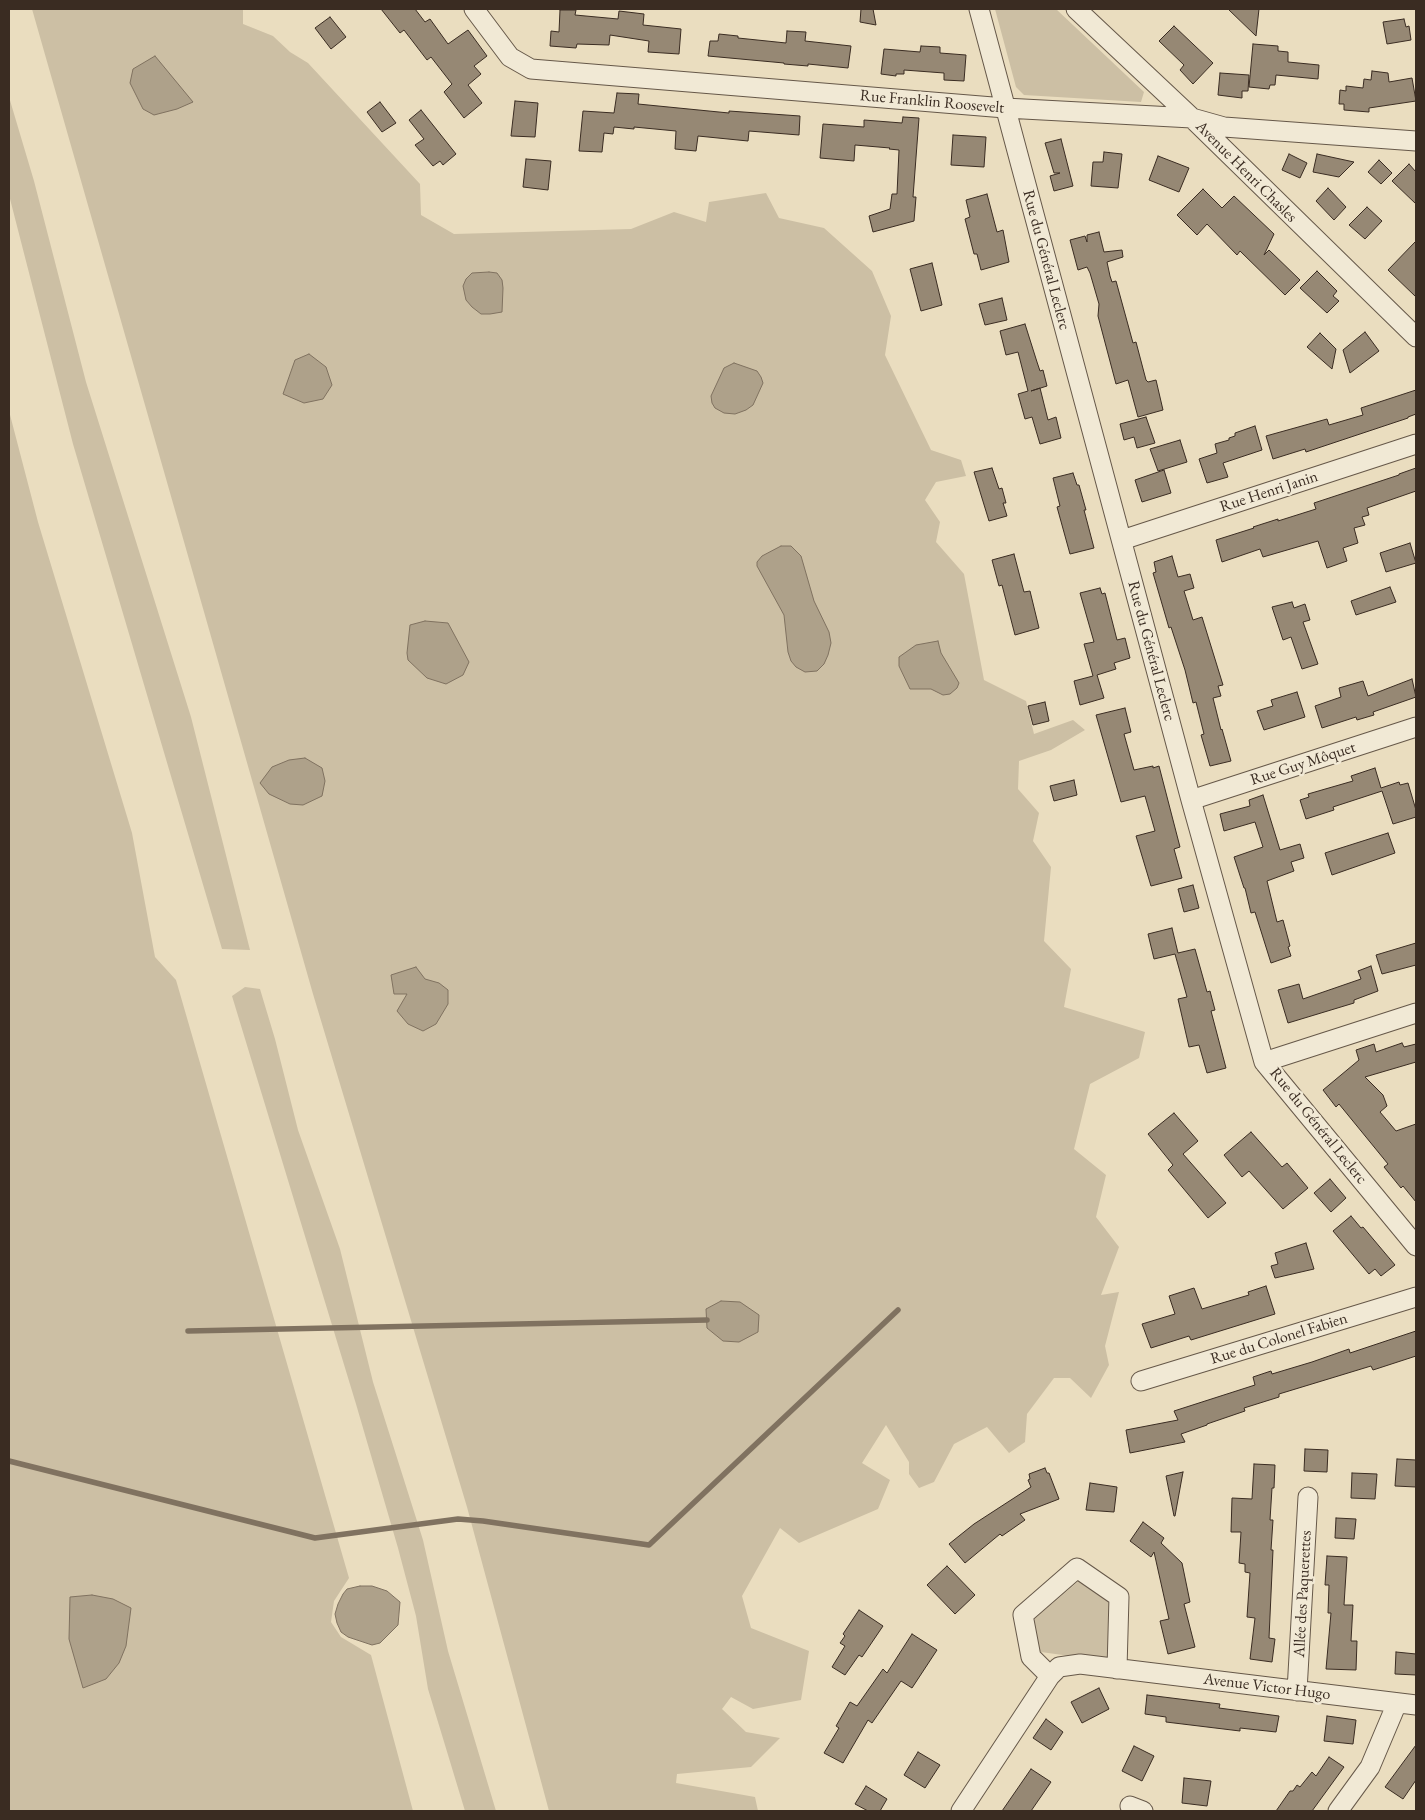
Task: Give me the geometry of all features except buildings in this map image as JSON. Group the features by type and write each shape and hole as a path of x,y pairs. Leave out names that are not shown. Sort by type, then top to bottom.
{"street":[{"name":"Rue Franklin Roosevelt","path":"474,9 510,56 531,68 1005,108 1192,118 1224,127 1416,141"},
{"name":"Rue du Général Leclerc","path":"979,9 1190,800 1264,1062 1416,1246"},
{"name":"Avenue Henri Chasles","path":"1076,9 1192,118 1416,337"},
{"name":"Rue Henri Janin","path":"1122,540 1416,444"},
{"name":"Rue Guy Môquet","path":"1190,800 1416,727"},
{"path":"1264,1062 1416,1012"},
{"name":"Rue du Colonel Fabien","path":"1140,1381 1416,1297"},
{"name":"Allée des Paquerettes","path":"1297,1691 1308,1497"},
{"path":"1050,1676 1031,1657 1023,1614 1077,1568 1119,1597 1118,1669"},
{"name":"Avenue Victor Hugo","path":"961,1811 1050,1676 1058,1667 1080,1664 1416,1705"},
{"path":"1338,1811 1370,1767 1397,1703"}],"shaded area":[{"path":"32,9 243,9 243,24 273,36 290,52 308,63 420,184 421,215 454,234 631,229 674,212 706,222 709,202 766,193 779,218 824,228 872,271 891,316 885,355 931,450 961,460 966,476 936,482 925,500 940,522 936,542 964,574 984,680 1026,701 1034,734 1073,720 1085,730 1051,750 1019,761 1018,789 1039,813 1033,841 1051,867 1044,941 1071,969 1064,1007 1145,1032 1139,1058 1090,1084 1074,1149 1106,1175 1096,1217 1119,1247 1101,1295 1119,1292 1105,1346 1109,1365 1091,1398 1070,1378 1054,1378 1027,1414 1025,1442 1009,1453 987,1427 954,1444 934,1482 919,1488 909,1474 909,1462 886,1425 862,1463 890,1480 878,1509 799,1543 780,1528 742,1596 751,1628 809,1651 801,1700 753,1709 731,1697 722,1709 746,1732 780,1738 751,1767 677,1774 676,1783 755,1797 758,1811 549,1811 467,1507 313,994"},
{"path":"995,9 1056,9 1144,92 1141,102 1024,95 1016,87"},
{"path":"155,56 193,102 177,109 154,115 143,109 130,83 133,69"},
{"path":"9,97 34,181 86,382 191,717 250,950 222,949 73,444 9,195"},
{"path":"472,273 497,273 502,280 502,312 481,314 466,300 463,286 466,279"},
{"path":"309,354 326,367 332,385 323,399 304,403 283,394 295,360"},
{"path":"734,363 757,371 763,383 753,405 735,414 724,413 715,408 711,396 724,368"},
{"path":"9,411 38,522 132,833 155,957 176,980 349,1578 334,1601 331,1622 341,1637 371,1655 413,1811 9,1811"},
{"path":"781,546 791,546 801,556 814,601 829,632 831,643 828,655 824,664 817,671 805,672 796,667 791,661 788,652 784,615 757,566 757,562 762,556"},
{"path":"425,621 448,623 469,662 463,675 446,684 427,678 408,660 410,625"},
{"path":"938,641 941,653 959,683 957,688 950,694 943,695 931,689 910,689 899,666 899,657 916,645"},
{"path":"305,758 322,768 325,781 322,796 303,805 290,804 269,794 260,783 272,767 289,760"},
{"path":"416,967 425,979 439,983 448,990 448,1004 436,1024 423,1031 408,1024 397,1011 407,994 394,994 391,975"},
{"path":"245,987 260,989 298,1130 340,1249 373,1382 423,1540 448,1651 496,1811 465,1811 428,1689 416,1616 398,1548 232,996"},
{"path":"721,1301 740,1302 759,1315 758,1332 739,1342 723,1341 707,1328 706,1309"},
{"path":"1080,1580 1110,1600 1111,1655 1106,1661 1038,1650 1032,1621"},
{"path":"372,1586 387,1591 400,1602 398,1625 380,1643 372,1645 348,1637 341,1632 337,1623 335,1614 343,1594 347,1589"},
{"path":"92,1595 113,1599 131,1608 126,1646 119,1663 106,1679 83,1688 69,1639 70,1597"}],"waterway":[{"path":"9,1461 315,1538 458,1519 649,1545 898,1310"},
{"path":"188,1331 707,1320"}]}
